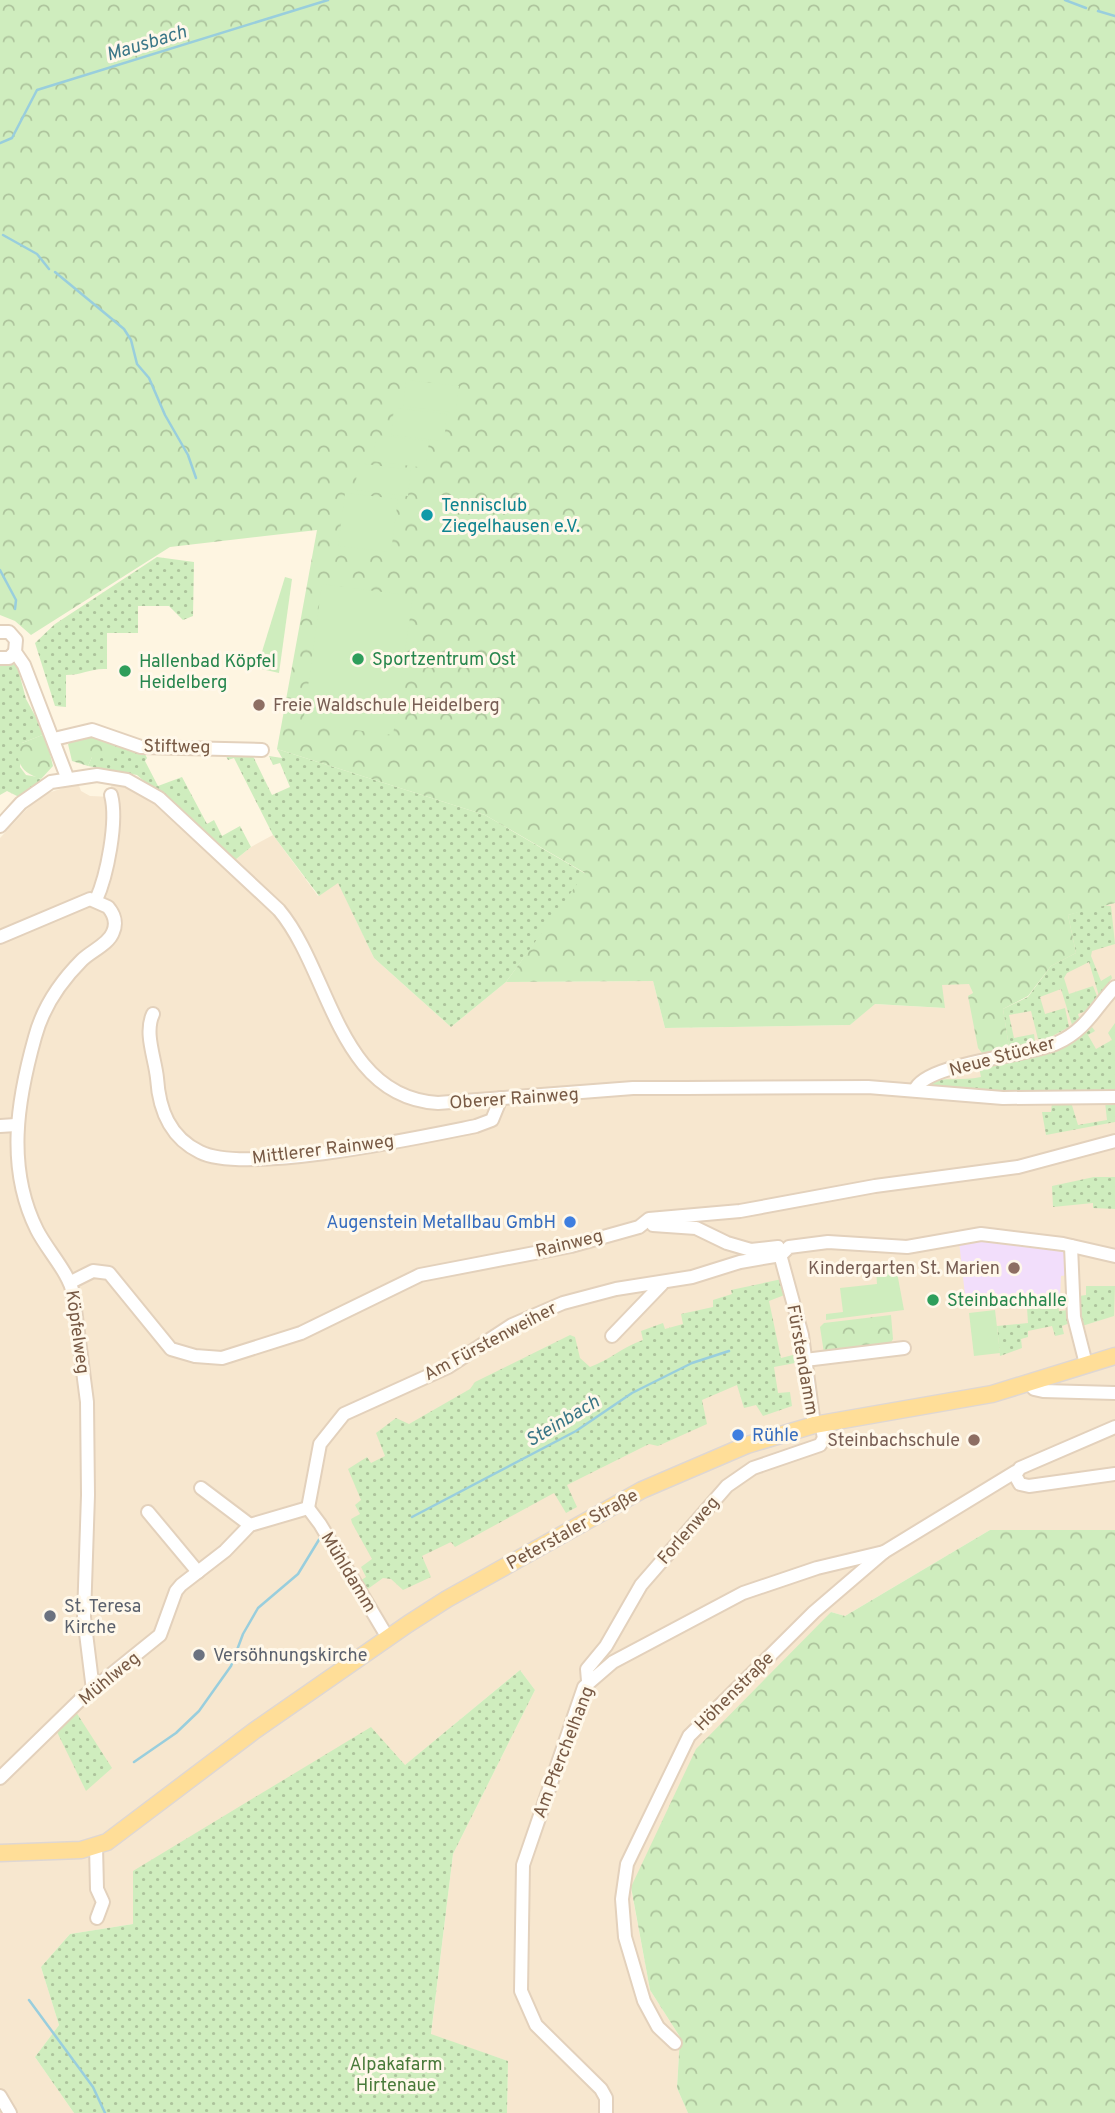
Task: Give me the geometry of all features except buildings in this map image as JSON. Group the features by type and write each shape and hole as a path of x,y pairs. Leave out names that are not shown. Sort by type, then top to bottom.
{"main road":[{"name":"Peterstaler Straße","path":"0,1853 96,1846 117,1837 185,1781 447,1599 642,1490 727,1453 817,1424 971,1398 1115,1356"}],"street":[{"path":"0,632 13,635 17,642 15,652 9,658 0,658"},
{"path":"0,826 30,795 46,784 66,777 54,739 24,665 15,652"},
{"name":"Stiftweg","path":"54,739 92,730 141,747 262,750"},
{"name":"Oberer Rainweg","path":"66,777 106,775 146,789 278,910 296,931 350,1049 379,1080 412,1098 430,1103 641,1088 849,1087 1003,1098 1115,1097"},
{"path":"0,937 83,900 96,900 103,880 111,835 111,795"},
{"name":"Köpfelweg","path":"93,1690 84,1617 88,1495 87,1402 71,1282 48,1251 29,1211 18,1158 16,1125 35,1035 50,999 82,960 113,933 115,921 111,911 96,900"},
{"name":"Neue Stücker","path":"915,1090 926,1077 1058,1043 1090,1021 1115,987"},
{"name":"Mittlerer Rainweg","path":"153,1014 149,1030 163,1114 181,1138 197,1151 211,1157 249,1159 313,1154 476,1126 492,1120 501,1098"},
{"path":"0,1126 16,1125"},
{"name":"Rainweg","path":"71,1282 93,1271 105,1271 129,1295 171,1349 195,1356 225,1357 301,1333 420,1275 571,1246 639,1227 649,1219 752,1209 875,1186 1026,1166 1115,1141"},
{"path":"639,1227 696,1228 743,1248 778,1247 781,1255"},
{"name":"Am Fürstenweiher","path":"308,1508 320,1444 331,1428 353,1407 448,1367 494,1336 536,1313 604,1291 662,1284 740,1262 781,1255 786,1248 835,1242 907,1247 972,1234 1071,1246 1115,1256"},
{"path":"1071,1246 1073,1317 1086,1364"},
{"name":"Fürstendamm","path":"781,1255 801,1327 817,1424"},
{"path":"612,1336 662,1284"},
{"path":"806,1360 904,1348"},
{"path":"1029,1383 1034,1389 1043,1391 1115,1394"},
{"name":"Forlenweg","path":"588,1681 586,1670 608,1643 641,1585 721,1492 753,1468 817,1447 824,1438 817,1424"},
{"name":"Höhenstraße","path":"675,2043 658,2026 648,2010 629,1954 622,1910 627,1864 689,1736 814,1612 884,1552 1028,1464 1115,1427"},
{"path":"1015,1472 1017,1481 1025,1486 1115,1474"},
{"path":"201,1488 250,1525"},
{"name":"Mühlweg","path":"0,1778 93,1690 160,1635 176,1591 225,1551 250,1525 308,1508"},
{"name":"Mühldamm","path":"308,1508 388,1638"},
{"path":"148,1512 198,1572"},
{"name":"Am Pferchelhang","path":"606,2113 606,2098 601,2089 536,2025 521,1991 523,1865 580,1695 588,1681 613,1662 743,1592 817,1568 884,1552"},
{"path":"96,1846 97,1889 103,1902 97,1919"},
{"path":"0,2096 10,2113"}],"shaded area":[{"path":"78,783 81,791 90,796 113,797 110,788 113,783 138,791 158,804 229,871 235,860 273,835 318,896 338,882 374,958 451,1027 506,982 653,981 665,1028 850,1025 874,1004 944,1008 941,984 970,984 973,993 1003,1009 1028,997 1051,966 1068,915 1115,903 1115,1530 990,1530 845,1616 831,1612 631,1888 650,1990 680,2037 677,2088 688,2113 507,2113 508,2061 431,2035 453,1854 535,1690 520,1670 404,1766 133,1924 70,1934 41,1967 59,2025 35,2057 74,2113 0,2113 0,838 39,796"},
{"name":"Kindergarten St. Marien","path":"994,1240 1065,1252 1067,1275 1061,1276 1060,1299 966,1304 959,1241"}],"green space":[{"path":"0,0 1115,0 1115,903 1068,915 1076,953 1051,966 1028,996 1003,1009 1009,1047 982,1053 978,1048 968,996 973,993 969,984 942,985 945,1008 875,1004 850,1025 665,1028 653,981 506,982 585,873 485,815 277,749 317,530 170,547 31,635 15,621 0,615"},
{"path":"406,380 459,386 456,413 403,406"},
{"path":"394,408 447,414 444,441 391,435"},
{"path":"376,435 429,441 426,468 373,461"},
{"path":"358,463 411,470 408,496 355,490"},
{"path":"345,493 398,499 391,552 338,546"},
{"path":"157,557 194,562 193,616 183,620 169,606 138,606 138,633 107,633 107,669 66,675 66,707 55,706 35,643 55,624"},
{"path":"285,577 292,579 279,673 257,668"},
{"name":"Sportzentrum Ost","path":"322,584 413,596 393,735 303,723"},
{"path":"0,665 17,665 26,699 45,734 22,743 20,767 26,775 38,777 42,781 19,797 7,791 0,795"},
{"path":"45,734 53,766 41,779 24,769 15,750 22,743"},
{"path":"86,734 117,743 110,757 92,757 88,766 72,761 68,744"},
{"path":"117,743 144,752 147,758 145,761 158,786 182,777 207,824 214,820 222,836 240,826 251,847 235,860 137,775 88,766 92,757"},
{"path":"277,749 485,815 586,874 506,982 451,1027 374,958 338,883 319,896 273,835 234,758 228,760 224,752 251,752 272,795 290,787 280,763 273,765 269,756 282,758"},
{"path":"1100,905 1111,906 1115,944 1092,951 1091,956 1101,981 1111,975 1112,978 1099,996 1089,962 1067,973 1064,978 1069,994 1093,986 1097,996 1089,1010 1078,1014 1081,1023 1073,1028 1061,989 1040,997 1045,1014 1065,1008 1069,1027 1047,1039 1038,1039 1031,1011 1009,1015 1014,1038 1034,1034 1035,1042 1009,1047 1003,1009 1028,997 1051,966 1076,953 1068,915"},
{"path":"1115,1023 1115,1091 1028,1093 1027,1090 1018,1093 926,1087 926,1082 981,1077 979,1067 1053,1050 1092,1027 1095,1031 1088,1035 1096,1049 1112,1040 1108,1033"},
{"path":"1115,1101 1115,1122 1046,1135 1042,1112 1051,1112 1052,1102 1071,1102 1078,1125 1107,1120 1105,1102"},
{"path":"1094,1177 1115,1177 1115,1209 1093,1208 1093,1203 1053,1207 1052,1186"},
{"path":"896,1267 904,1310 826,1320 826,1314 843,1312 840,1288 877,1284 876,1269"},
{"path":"782,1279 787,1294 769,1301 781,1358 793,1355 795,1363 774,1367 778,1393 790,1392 792,1406 763,1416 756,1405 744,1408 737,1385 702,1400 707,1424 658,1446 649,1444 567,1485 577,1507 566,1513 554,1493 455,1547 451,1542 422,1556 431,1577 403,1590 391,1579 383,1578 365,1591 358,1582 366,1577 361,1567 372,1559 352,1523 351,1519 360,1514 355,1505 361,1500 348,1469 367,1457 371,1463 385,1456 376,1433 396,1418 409,1424 470,1389 475,1382 570,1335 575,1337 580,1358 590,1367 643,1340 641,1331 663,1323 665,1329 683,1324 681,1314 713,1307 713,1300 732,1294 731,1290"},
{"path":"1086,1286 1115,1286 1114,1316 1082,1326 1079,1296 1086,1295"},
{"path":"1058,1305 1059,1311 1068,1310 1070,1323 1062,1326 1064,1334 1055,1336 1052,1326 1028,1331 1028,1337 1021,1339 1022,1348 1000,1356 997,1326 1028,1323 1027,1308"},
{"path":"995,1310 1000,1353 974,1356 969,1313"},
{"path":"891,1315 893,1339 889,1346 824,1353 820,1327 824,1323"},
{"path":"990,1530 1115,1530 1115,2113 688,2113 677,2088 680,2037 650,1990 631,1887 696,1749 831,1612 845,1616"},
{"name":"Alpakafarm Hirtenaue","path":"520,1670 535,1690 453,1854 431,2034 508,2061 507,2113 74,2113 35,2057 59,2025 41,1967 70,1934 133,1924 133,1871 371,1727 405,1765"},
{"path":"76,1712 112,1768 86,1791 57,1732"}],"waterway":[{"name":"Mausbach","path":"0,143 12,138 37,90 328,0"},
{"path":"1065,0 1086,8"},
{"path":"1098,11 1115,16"},
{"path":"3,235 37,254 49,269"},
{"path":"55,272 124,329 131,340 137,364 149,378 165,415 188,455 196,478"},
{"path":"0,570 16,600 15,609"},
{"name":"Steinbach","path":"412,1517 576,1431 632,1393 692,1363 729,1351"},
{"name":"Steinbach","path":"134,1762 176,1733 199,1711 231,1666 243,1634 258,1608 298,1574 320,1538"},
{"path":"29,2000 93,2087 105,2113"}],"place":[{"name":"Tennisclub Ziegelhausen e.V.","path":"427,515"},
{"name":"Sportzentrum Ost","path":"358,659"},
{"name":"Hallenbad Köpfel Heidelberg","path":"125,671"},
{"name":"Freie Waldschule Heidelberg","path":"259,705"},
{"name":"Augenstein Metallbau GmbH","path":"570,1222"},
{"name":"Kindergarten St. Marien","path":"1014,1268"},
{"name":"Steinbachhalle","path":"933,1300"},
{"name":"Rühle","path":"738,1435"},
{"name":"Steinbachschule","path":"974,1440"},
{"name":"St. Teresa Kirche","path":"50,1616"},
{"name":"Versöhnungskirche","path":"199,1655"}]}
